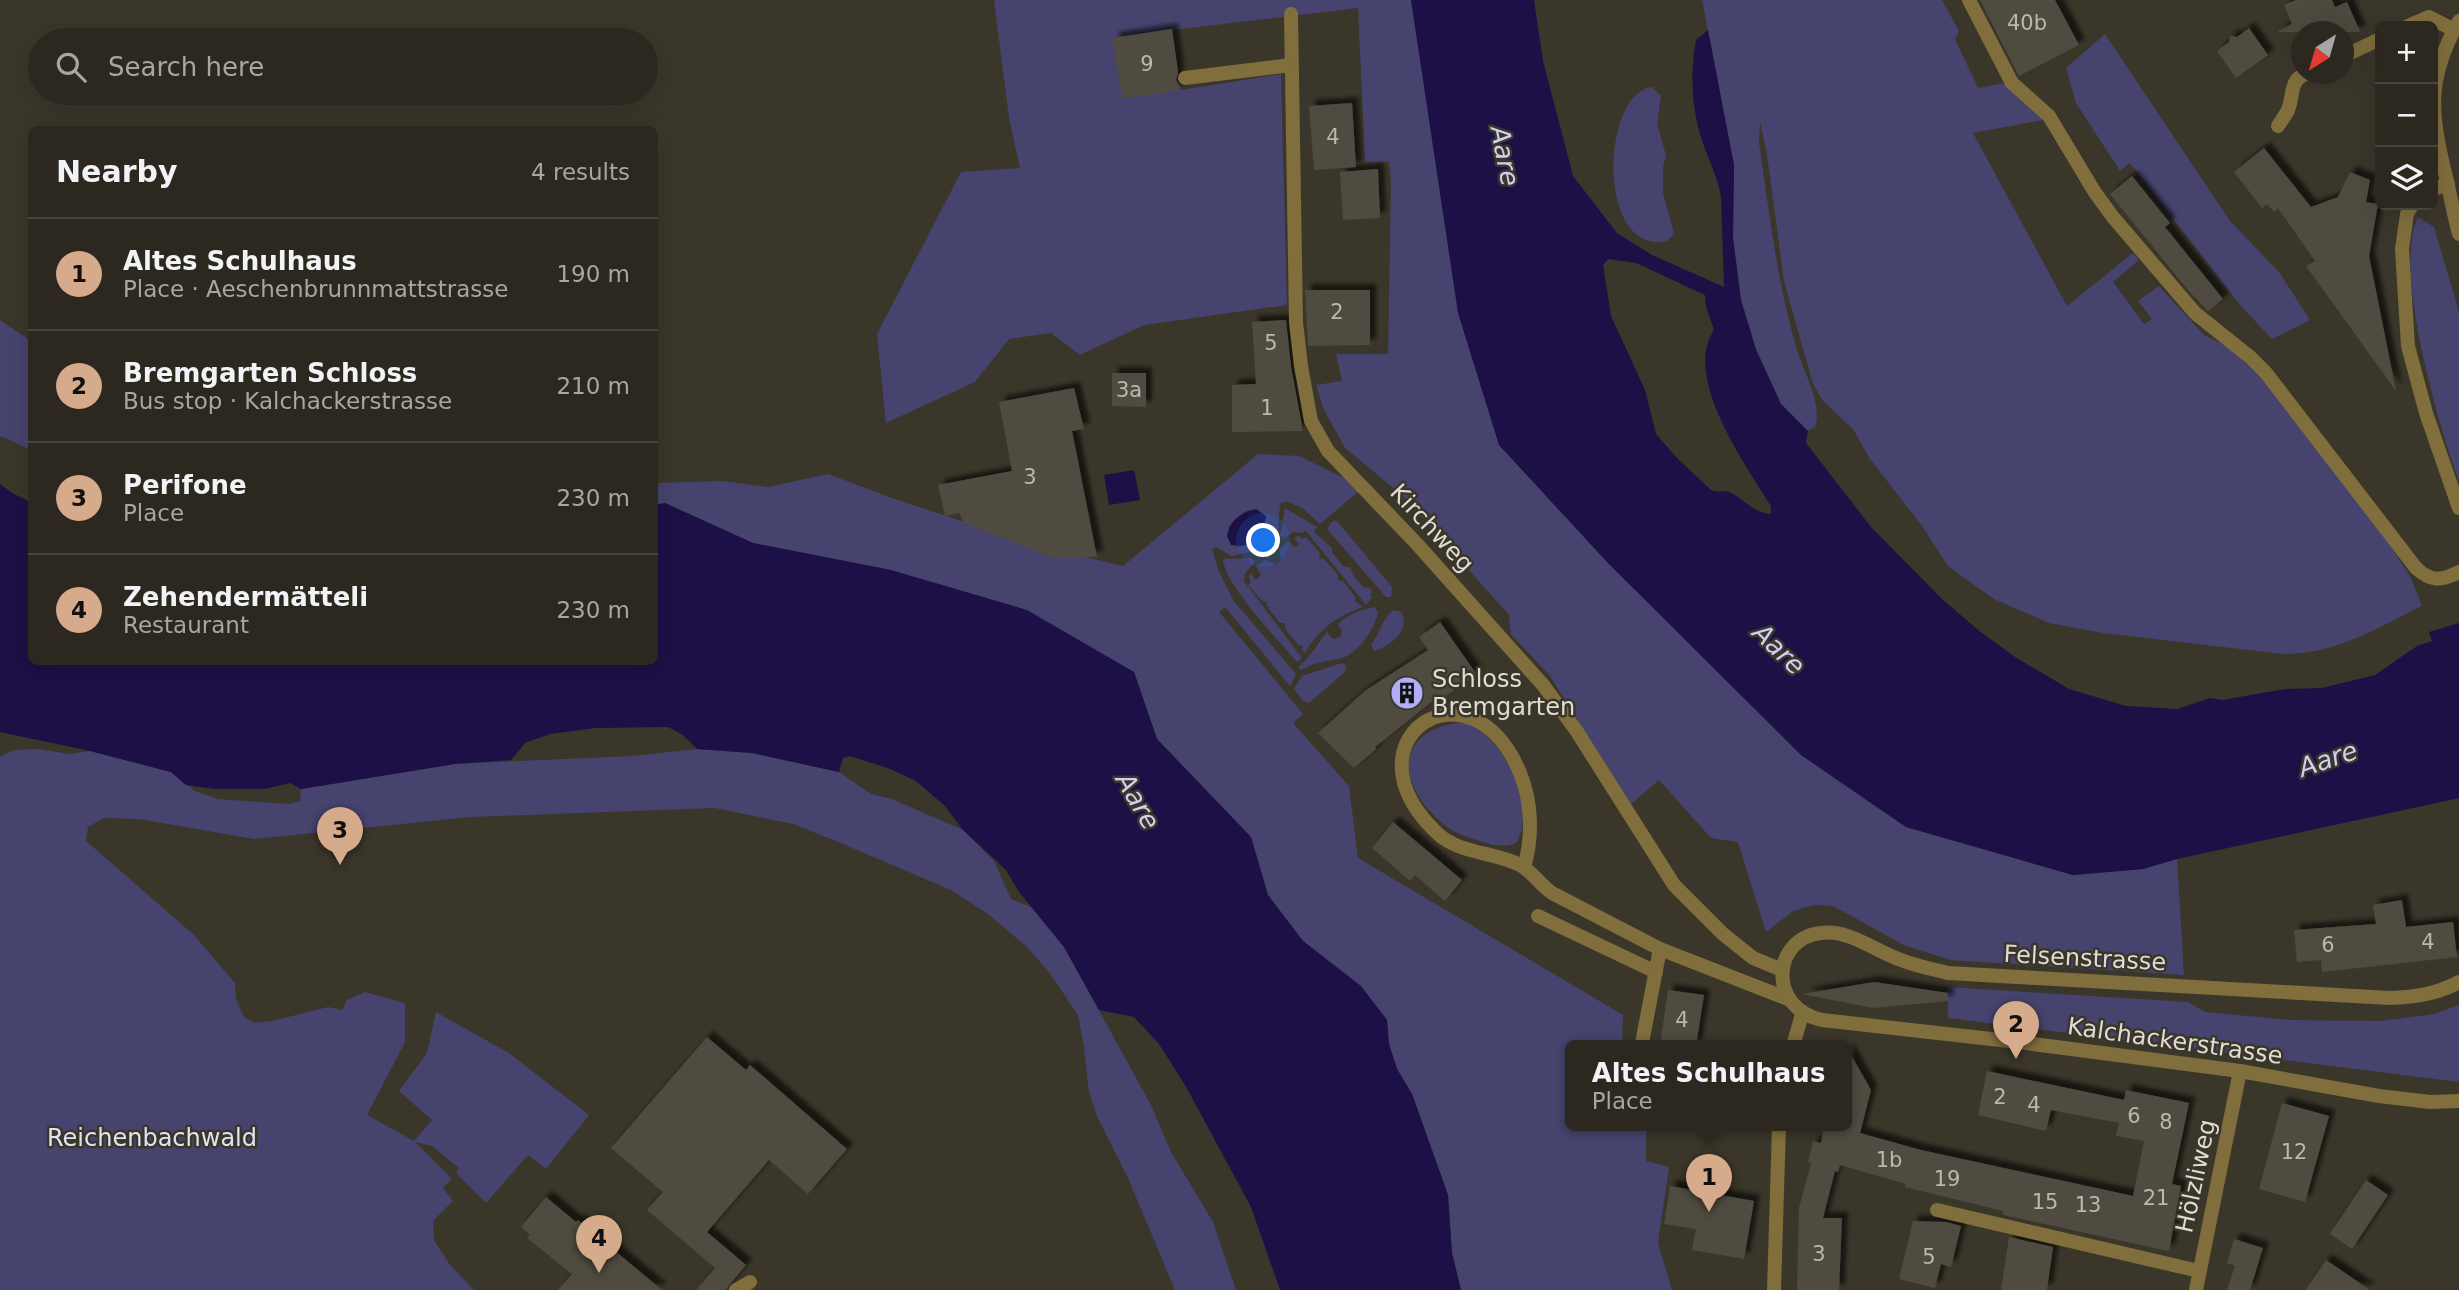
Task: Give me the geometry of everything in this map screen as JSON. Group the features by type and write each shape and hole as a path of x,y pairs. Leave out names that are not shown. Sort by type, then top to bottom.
{"street":[{"path":"1969,0 2012,83 2049,116 2094,191 2152,264 2195,313 2266,373 2416,568 2427,577 2438,580 2459,572"},
{"name":"Kirchweg","path":"1291,14 1296,321 1311,421 1328,451 1417,544 1543,685 1576,730 1674,885 1723,934 1753,958 1782,970"},
{"path":"2418,21 2429,16 2456,25 2442,54 2434,91 2435,127 2458,226"},
{"path":"2354,51 2375,41"},
{"path":"1185,78 1291,65"},
{"path":"2278,126 2288,109 2293,84"},
{"path":"2438,187 2448,184"},
{"path":"2409,210 2402,249 2408,346 2426,414 2459,508"},
{"path":"1524,867 1530,846 1527,796 1514,758 1501,738 1482,722 1465,715 1450,715 1427,721 1414,729 1407,739 1401,758 1401,778 1420,813 1439,835 1472,851 1524,867 1542,887 1660,949 1788,999"},
{"path":"1538,916 1656,972"},
{"name":"Felsenstrasse","path":"1782,970 1786,958 1797,942 1813,934 1833,932 1899,960 1948,973 2390,998 2436,993 2459,982"},
{"path":"1643,1040 1660,949"},
{"path":"1782,970 1788,999 1802,1014 1795,1040"},
{"name":"Kalchackerstrasse","path":"1802,1014 1841,1023 2018,1042 2240,1071 2379,1096 2430,1102 2459,1101"},
{"name":"Hölzliweg","path":"2196,1290 2240,1071"},
{"path":"1774,1290 1779,1131"},
{"path":"1937,1210 2199,1271"},
{"path":"736,1290 750,1282"}],"green space":[{"path":"994,0 1411,0 1437,165 1499,445 1608,563 1801,755 1906,827 2073,875 2143,869 2177,859 2184,975 1950,960 1904,945 1833,906 1802,908 1792,912 1766,932 1738,842 1711,838 1659,780 1631,804 1550,676 1511,634 1509,615 1403,496 1345,448 1324,410 1316,385 1342,381 1336,354 1388,354 1391,184 1389,162 1365,162 1358,8 1172,30 1181,90 1281,74 1287,305 1144,325 1080,355 1051,333 1009,339 975,382 886,423 877,334 961,172 1020,168 1009,118"},
{"path":"1702,0 1942,0 1959,31 1955,39 1978,88 2006,83 2013,94 2043,120 1973,133 2067,306 2133,253 2139,260 2113,282 2144,324 2152,319 2138,301 2159,286 2204,335 2229,347 2262,379 2378,527 2410,576 2422,606 2338,645 2303,653 2283,654 2103,633 2049,623 1994,599 1948,566 1922,526 1870,459 1853,429 1823,401 1813,384 1784,281 1760,121 1759,142 1779,273 1797,350 1815,399 1815,427 1808,431 1781,404 1756,349 1741,300 1733,238 1734,165"},
{"path":"2105,34 2230,221 2279,272 2310,320 2272,339 2240,305 2130,163 2120,171 2076,103 2066,68"},
{"path":"1652,87 1661,96 1657,124 1666,155 1663,193 1674,233 1667,240 1659,242 1637,234 1623,217 1616,193 1614,165 1616,137 1624,113 1636,95"},
{"path":"2418,217 2434,227 2459,312 2459,481 2430,387 2414,308 2411,240"},
{"path":"0,320 28,339 28,449 0,436"},
{"path":"1258,454 1299,456 1346,479 1358,492 1320,524 1302,508 1286,501 1280,504 1278,529 1271,537 1263,532 1266,516 1246,511 1229,526 1231,544 1238,547 1249,544 1252,552 1231,556 1216,547 1212,549 1233,600 1296,674 1290,686 1225,607 1219,612 1303,714 1293,723 1349,786 1358,858 1623,1015 1622,1040 1565,1040 1565,1131 1646,1131 1646,1161 1669,1167 1658,1243 1672,1290 1461,1290 1452,1253 1448,1195 1412,1094 1397,1069 1389,1044 1387,1020 1360,986 1303,941 1268,895 1251,837 1157,739 1134,672 891,570 753,543 665,503 658,504 658,483 722,481 768,487 828,474 1034,545 1123,566"},
{"path":"1285,508 1317,527 1314,532 1332,548 1332,553 1344,567 1350,567 1363,587 1370,588 1372,598 1366,605 1306,531 1293,532 1285,538 1280,536"},
{"path":"1333,521 1337,521 1392,587 1391,597 1386,597 1327,529"},
{"path":"1299,536 1302,539 1306,537 1320,553 1319,558 1324,559 1338,575 1338,580 1343,581 1356,598 1355,601 1363,607 1330,624 1316,637 1305,653 1303,646 1298,645 1285,628 1285,623 1280,623 1267,606 1267,602 1262,601 1248,585 1252,573 1256,580 1261,575 1256,566 1266,560 1276,564 1281,560 1279,549 1289,541 1296,547 1299,544 1294,538"},
{"path":"1252,558 1255,562 1245,573 1244,581 1302,658 1297,662 1242,597 1232,583 1223,559"},
{"path":"1375,607 1378,612 1374,625 1351,654 1301,670 1298,667 1327,632 1333,639 1340,637 1342,631 1338,624 1355,613"},
{"path":"1394,610 1401,612 1401,631 1393,641 1374,651 1371,645"},
{"path":"1342,663 1346,666 1345,672 1309,703 1303,701 1294,689 1302,676"},
{"path":"1456,723 1470,725 1484,734 1506,760 1520,795 1523,813 1516,843 1493,845 1452,830 1433,815 1413,784 1409,768 1411,753 1419,740 1434,730"},
{"name":"Reichenbachwald","path":"38,749 70,754 90,751 171,772 195,791 218,799 289,804 300,801 301,789 455,764 632,756 697,749 752,753 839,772 871,794 892,799 963,830 994,861 1011,899 1033,908 1064,947 1151,1105 1171,1152 1213,1222 1236,1290 1175,1290 1128,1178 1097,1116 1089,1092 1078,1015 1049,972 1027,947 988,914 951,890 793,824 715,808 471,817 254,839 139,819 104,818 88,827 86,841 193,934 235,983 236,999 244,1017 254,1023 328,1007 342,1010 347,1000 365,992 405,1003 405,1042 367,1115 414,1141 432,1120 399,1091 427,1053 436,1012 509,1053 589,1115 546,1169 528,1155 486,1203 456,1173 459,1168 432,1146 415,1142 452,1179 443,1188 453,1201 433,1221 434,1240 450,1265 474,1290 0,1290 0,757 13,750"},
{"path":"1948,987 2188,1002 2205,1012 2290,1020 2381,1021 2434,1014 2459,1005 2459,1082 1948,1018"}],"water":[{"name":"Aare","path":"1411,0 1534,0 1543,61 1573,176 1617,233 1652,255 1724,287 1721,196 1699,132 1693,91 1696,40 1708,30 1734,165 1733,238 1741,300 1756,350 1781,404 1808,431 1806,443 1871,527 1942,599 2015,657 2069,689 2126,706 2177,709 2210,698 2222,700 2285,689 2322,688 2375,675 2417,646 2432,641 2429,632 2459,623 2459,798 2177,859 2143,869 2073,875 1906,827 1801,755 1608,563 1499,445 1458,313","holes":["1608,259 1636,263 1705,295 1714,330 1706,349 1706,372 1711,396 1734,445 1771,506 1771,514 1753,508 1729,492 1711,490 1656,434 1645,390 1611,316 1603,265"]},
{"path":"1134,470 1140,500 1109,505 1104,475"},
{"name":"Aare","path":"0,484 28,501 28,665 658,665 658,504 665,503 753,543 891,570 1027,610 1134,672 1157,739 1251,837 1268,895 1303,941 1361,986 1387,1020 1389,1044 1397,1069 1412,1094 1448,1195 1452,1253 1461,1290 1280,1290 1251,1207 1185,1085 1159,1044 1134,1017 1099,1010 1064,947 1019,892 1006,870 963,830 945,806 916,781 888,768 850,756 843,758 839,772 752,753 697,749 683,735 668,727 596,728 550,734 525,743 511,760 455,764 301,789 290,783 265,789 215,789 186,785 171,772 0,732"},
{"path":"1256,509 1266,516 1262,534 1243,546 1231,545 1227,536 1233,522 1245,512"}],"building":[{"path":"1980,0 2055,0 2079,45 2019,76"},
{"path":"2296,0 2332,0 2335,7 2347,2 2360,32 2354,32 2354,21 2291,22 2284,5"},
{"path":"2291,25 2291,32 2277,32"},
{"path":"2249,28 2268,55 2236,78 2217,51 2229,42 2230,36 2237,37"},
{"path":"1172,29 1178,72 1176,80 1181,90 1122,99 1113,38"},
{"path":"1352,103 1356,167 1314,170 1309,106"},
{"path":"2264,148 2311,207 2338,197 2350,172 2370,180 2366,202 2375,204 2377,210 2369,256 2396,391 2306,266 2315,261 2278,208 2274,212 2267,204 2262,208 2234,172"},
{"path":"1378,169 1380,218 1343,220 1340,172"},
{"path":"2132,176 2170,223 2165,227 2223,299 2208,311 2110,194"},
{"path":"1305,290 1370,290 1370,345 1308,346"},
{"path":"1286,320 1291,367 1303,431 1232,432 1232,385 1256,384 1252,322"},
{"path":"1112,373 1146,373 1146,407 1112,406"},
{"path":"1074,388 1084,429 1072,431 1097,557 1054,558 964,523 959,513 945,516 938,485 1012,471 999,402"},
{"name":"Schloss Bremgarten","path":"1440,622 1477,675 1441,699 1439,696 1375,747 1376,749 1354,768 1318,733 1366,690 1428,650 1419,637"},
{"path":"1393,822 1462,880 1445,901 1415,875 1410,881 1372,848"},
{"path":"2402,900 2406,927 2453,922 2457,957 2322,972 2321,960 2297,962 2294,930 2376,924 2373,905"},
{"path":"1874,982 1948,993 1948,1001 1873,1008 1802,994"},
{"path":"1668,990 1704,995 1697,1040 1661,1040"},
{"path":"707,1037 746,1070 750,1065 847,1149 808,1194 769,1160 707,1232 746,1265 725,1290 696,1290 715,1268 647,1210 663,1192 611,1148"},
{"path":"1852,1057 1871,1090 1860,1133 1921,1150 2133,1196 2144,1141 2116,1136 2119,1123 2051,1110 2046,1131 1978,1115 1987,1071 2124,1100 2126,1090 2189,1103 2172,1184 2181,1186 2169,1251 2003,1215 2003,1211 1905,1187 1906,1184 1840,1165 1838,1172 1835,1171 1823,1218 1842,1218 1839,1290 1797,1290 1799,1208 1811,1163 1808,1162 1813,1141 1821,1143 1823,1131 1852,1131"},
{"path":"2282,1103 2329,1116 2305,1202 2259,1189"},
{"path":"2366,1180 2388,1195 2352,1249 2330,1234"},
{"path":"1670,1186 1754,1201 1744,1259 1692,1250 1696,1229 1664,1224"},
{"path":"546,1197 662,1290 558,1290 572,1274 527,1238 530,1235 521,1227"},
{"path":"1913,1221 1946,1222 1961,1226 1951,1267 1941,1264 1935,1288 1899,1279"},
{"path":"2009,1237 2053,1247 2047,1290 2001,1290"},
{"path":"2234,1239 2263,1248 2250,1290 2227,1290 2235,1266 2227,1263"},
{"path":"2326,1260 2370,1290 2306,1290"}],"place":[{"name":"Schloss Bremgarten","path":"1407,693"},
{"name":"Perifone","path":"340,865"},
{"name":"Bremgarten Schloss","path":"2016,1059"},
{"name":"Altes Schulhaus","path":"1709,1212"},
{"name":"Zehendermätteli","path":"599,1273"}]}
